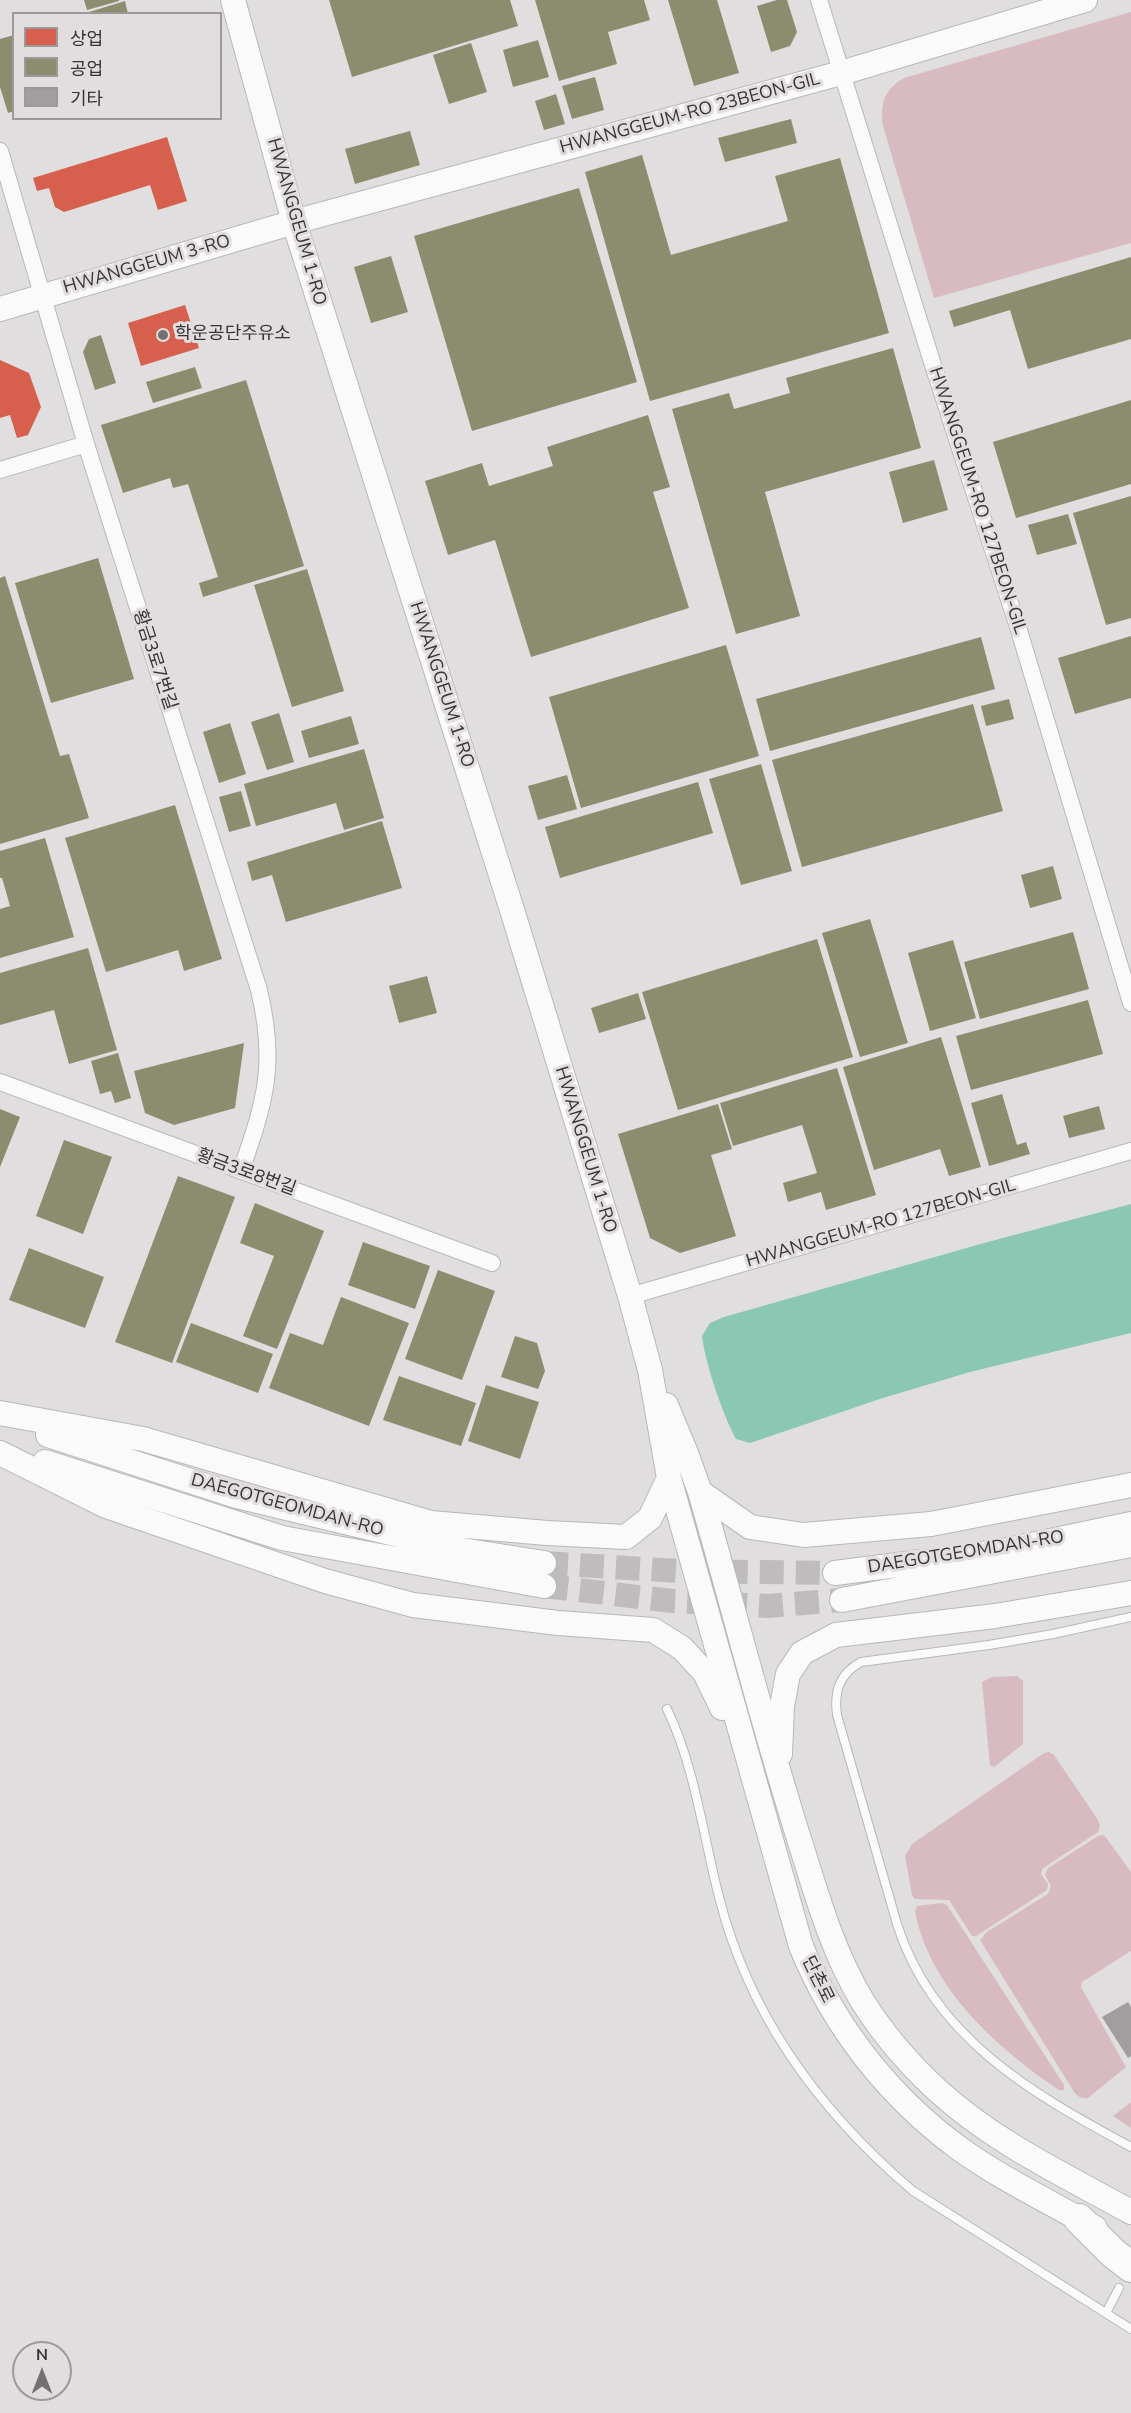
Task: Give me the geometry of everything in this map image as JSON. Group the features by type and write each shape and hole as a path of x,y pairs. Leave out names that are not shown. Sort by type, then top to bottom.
{"highway":[{"path":"1079,2219 1113,2253 1125,2277"}],"main road":[{"name":"HWANGGEUM 1-RO","path":"233,0 294,222 513,913 630,1296 650,1370 669,1478 696,1577"},
{"name":"HWANGGEUM-RO 23BEON-GIL","path":"294,222 841,73 1085,0"},
{"name":"HWANGGEUM 3-RO","path":"0,309 294,222"},
{"name":"HWANGGEUM 1-RO","path":"650,1370 687,1453 725,1578"},
{"path":"0,1413 143,1439 431,1523 626,1537 650,1518 669,1478"},
{"name":"DAEGOTGEOMDAN-RO","path":"0,1419 237,1496 462,1550 544,1574 282,1538 0,1448"},
{"path":"0,1453 106,1506 325,1581 413,1605 558,1623 653,1630 682,1648 705,1673 750,1764"},
{"path":"700,1492 750,1527 804,1535 931,1524 1131,1485"},
{"name":"DAEGOTGEOMDAN-RO","path":"835,1573 998,1552 1131,1524"},
{"name":"DAEGOTGEOMDAN-RO","path":"842,1600 1131,1545"},
{"name":"단촌로","path":"696,1577 801,1946 828,2004 871,2066 921,2117 961,2149 1131,2249"},
{"name":"단촌로","path":"725,1578 779,1777 831,1936 863,2001 881,2029 903,2055 961,2111 1022,2151 1131,2212"},
{"path":"779,1777 782,1706 788,1674 802,1653 836,1635 995,1616 1131,1593"}],"street":[{"name":"HWANGGEUM-RO 127BEON-GIL","path":"819,0 1018,627 1131,1003"},
{"name":"황금3로7번길","path":"0,151 3,169 86,444 265,1015 268,1040 265,1096 241,1171"},
{"path":"0,470 86,444"},
{"name":"황금3로8번길","path":"0,1082 492,1263"},
{"name":"HWANGGEUM-RO 127BEON-GIL","path":"630,1296 1131,1151"}],"lane":[{"path":"1131,1617 1062,1633 861,1662 850,1668 842,1677 837,1687 835,1700 837,1715 905,1950 923,1984 951,2019 997,2066 1043,2098 1131,2147"},
{"path":"667,1709 678,1732 686,1759 719,1897 739,1962 766,2019 790,2058 850,2132 885,2168 913,2191 1131,2329"},
{"path":"1106,2313 1125,2277"}],"shaded area":[{"path":"1131,12 1131,243 934,298 883,126 882,110 888,92 904,78"},
{"path":"1131,1204 1131,1333 970,1372 883,1398 750,1443 736,1439 715,1389 704,1347 702,1336 710,1323 724,1317 984,1243"},
{"path":"1017,1676 1023,1681 1023,1744 994,1767 990,1765 982,1682 992,1677"},
{"path":"1049,1752 1054,1755 1098,1820 1100,1826 1098,1832 1042,1869 1041,1874 1048,1884 1047,1890 976,1936 972,1936 949,1900 915,1899 912,1895 905,1856 912,1844 1044,1753"},
{"path":"1104,1835 1131,1872 1131,1951 1082,1982 1081,1987 1126,2067 1088,2098 1084,2098 1074,2092 980,1940 987,1932 1048,1894 1051,1886 1045,1875 1048,1868 1098,1836"},
{"path":"942,1903 947,1905 1064,2085 1064,2090 1059,2090 1036,2074 990,2036 951,1991 935,1966 923,1939 915,1911 917,1906"},
{"path":"1131,2102 1131,2128 1113,2116"}],"building: 상업":[{"path":"167,137 187,201 158,210 150,185 64,212 55,207 49,188 37,191 33,178"},
{"name":"학운공단주유소","path":"185,305 199,348 141,366 128,323"},
{"path":"0,360 29,373 41,407 28,435 17,438 10,415 0,418"}],"building: 공업":[{"path":"84,0 119,0 119,1 87,10"},
{"path":"329,0 510,0 518,26 352,77"},
{"path":"535,0 644,0 650,20 608,32 617,64 559,81"},
{"path":"668,0 717,0 739,73 694,86"},
{"path":"777,0 787,0 797,32 790,46 771,52 757,6"},
{"path":"125,1 128,12 89,12"},
{"path":"12,36 12,112 8,113 0,87 0,39"},
{"path":"538,40 549,77 513,87 503,50"},
{"path":"471,43 487,92 449,104 433,55"},
{"path":"595,77 604,110 572,119 562,86"},
{"path":"556,94 565,124 544,130 535,101"},
{"path":"791,119 797,143 725,162 718,138"},
{"path":"410,131 420,165 355,184 345,149"},
{"path":"642,155 671,255 788,221 775,176 840,158 889,333 650,401 585,172"},
{"path":"579,188 637,382 472,431 414,236"},
{"path":"391,256 408,312 371,323 354,267"},
{"path":"1131,257 1131,339 1028,369 1010,310 954,327 949,311"},
{"path":"101,335 116,383 95,390 83,352 89,339"},
{"path":"893,348 921,448 765,492 800,616 736,634 672,409 729,393 734,409 790,393 786,378"},
{"path":"195,367 202,388 153,403 146,382"},
{"path":"246,380 304,566 203,597 199,583 218,577 188,484 173,488 170,478 123,493 101,425"},
{"path":"1131,400 1131,484 1016,518 993,442"},
{"path":"648,415 670,487 653,492 689,608 531,657 495,540 448,555 425,481 482,463 489,486 553,466 547,447"},
{"path":"934,460 948,510 903,523 889,472"},
{"path":"1131,496 1131,618 1106,625 1073,513"},
{"path":"1068,514 1077,544 1037,555 1028,525"},
{"path":"98,558 134,679 51,703 15,583"},
{"path":"307,569 344,691 292,707 254,585"},
{"path":"5,576 60,756 69,754 89,818 0,844 0,578"},
{"path":"1131,636 1131,698 1075,714 1058,658"},
{"path":"981,637 995,689 770,751 756,699"},
{"path":"726,645 759,756 581,808 549,697"},
{"path":"1009,699 1014,719 986,726 981,706"},
{"path":"973,704 1003,811 802,867 772,760"},
{"path":"279,713 294,762 267,770 251,722"},
{"path":"351,716 359,744 309,758 301,731"},
{"path":"230,723 246,774 219,783 203,732"},
{"path":"364,749 384,818 344,830 336,803 256,826 244,784"},
{"path":"761,764 792,871 741,885 709,779"},
{"path":"567,775 577,809 538,820 528,786"},
{"path":"698,782 713,833 560,878 545,827"},
{"path":"241,791 251,826 229,832 219,797"},
{"path":"175,805 222,959 184,971 178,950 106,972 65,838"},
{"path":"382,821 402,888 286,922 272,875 252,881 247,862"},
{"path":"45,838 74,937 0,958 0,909 10,906 2,878 0,878 0,851"},
{"path":"1053,866 1062,899 1030,908 1021,875"},
{"path":"870,919 908,1043 860,1057 822,933"},
{"path":"1073,932 1089,989 980,1019 964,962"},
{"path":"817,939 853,1057 678,1110 642,992"},
{"path":"953,940 976,1018 930,1031 908,953"},
{"path":"88,948 117,1050 69,1064 54,1010 0,1025 0,973"},
{"path":"427,976 437,1013 399,1023 389,986"},
{"path":"638,993 646,1019 599,1033 591,1008"},
{"path":"1088,1000 1103,1054 971,1090 956,1036"},
{"path":"941,1037 981,1167 949,1176 940,1149 874,1170 843,1067"},
{"path":"244,1043 235,1108 174,1125 145,1113 134,1071"},
{"path":"118,1053 131,1098 115,1103 111,1091 100,1094 91,1061"},
{"path":"837,1068 876,1195 826,1210 821,1192 788,1202 783,1183 817,1173 802,1125 733,1146 720,1103"},
{"path":"1002,1094 1017,1145 1026,1142 1030,1154 989,1166 971,1103"},
{"path":"718,1104 732,1149 711,1155 736,1236 680,1253 650,1238 618,1134"},
{"path":"1099,1106 1105,1129 1069,1138 1063,1116"},
{"path":"0,1109 20,1117 0,1167"},
{"path":"64,1140 112,1157 83,1234 36,1216"},
{"path":"178,1176 235,1197 172,1363 115,1342"},
{"path":"255,1203 324,1231 277,1349 243,1336 274,1256 240,1243"},
{"path":"363,1242 430,1266 415,1309 348,1285"},
{"path":"29,1248 104,1277 85,1328 9,1300"},
{"path":"438,1270 495,1291 462,1380 405,1359"},
{"path":"341,1297 409,1323 369,1426 269,1388 290,1333 323,1345"},
{"path":"191,1323 273,1354 258,1393 176,1362"},
{"path":"515,1336 537,1343 545,1371 538,1389 501,1377"},
{"path":"399,1376 476,1403 461,1446 383,1420"},
{"path":"486,1385 539,1402 520,1459 468,1441"}],"building: 기타":[{"path":"1128,2002 1131,2007 1131,2056 1128,2058 1102,2017"}],"tunnel":[{"path":"544,1563 679,1571 835,1573"},
{"path":"544,1586 673,1601 768,1606 842,1600"}],"place":[{"name":"학운공단주유소","path":"163,335"}]}
